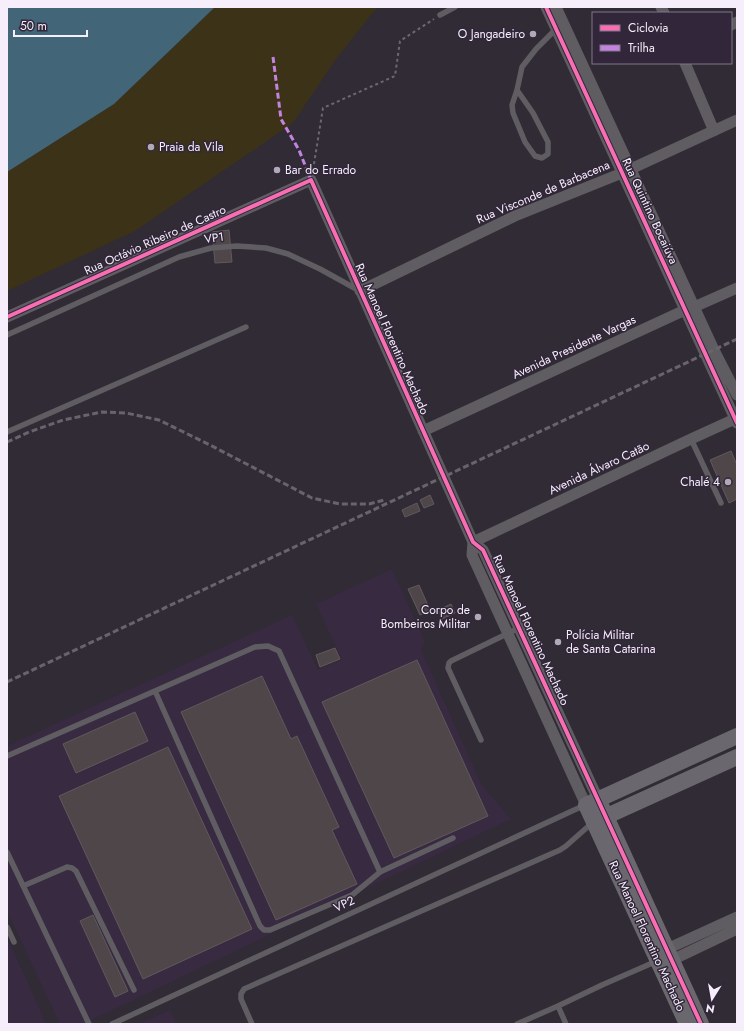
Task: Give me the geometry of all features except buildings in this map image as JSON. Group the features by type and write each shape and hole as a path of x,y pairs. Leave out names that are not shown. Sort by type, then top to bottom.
{"street":[{"name":"Rua Quintino Bocaiúva","path":"550,8 560,26 689,309 736,420"},
{"path":"685,64 714,131"},
{"name":"Rua Visconde de Barbacena","path":"360,291 515,216 626,171 737,120"},
{"name":"Rua Manoel Florentino Machado","path":"311,180 473,542 483,550 537,667 592,802"},
{"name":"Rua Octávio Ribeiro de Castro","path":"7,317 311,180"},
{"name":"Avenida Presidente Vargas","path":"423,432 737,288"},
{"name":"Rua Quintino Bocaiúva","path":"689,309 714,350 737,395"},
{"name":"Avenida Álvaro Catão","path":"473,542 691,439 736,420"},
{"name":"Rua Manoel Florentino Machado","path":"473,542 472,555 508,634 592,802 665,957 701,1024"},
{"path":"592,802 731,739 735,758 600,819"},
{"path":"665,957 737,917"},
{"path":"665,957 737,929"},
{"name":"Rua Manoel Florentino Machado","path":"665,957 687,1024"}],"lane":[{"path":"440,15 455,7"},
{"path":"517,90 533,113 548,142 548,154 542,158 535,156 525,142 513,113 512,105 522,67 536,49 560,26"},
{"name":"VP1","path":"7,335 179,256 212,248 238,246 266,248 288,254 320,269 360,291"},
{"path":"7,432 246,327"},
{"path":"691,439 721,503"},
{"path":"481,740 448,668 448,665 451,661 519,628"},
{"path":"7,756 255,647 268,646 279,651 380,872"},
{"path":"526,672 537,667"},
{"path":"155,691 260,926 264,930 270,930 352,895 380,872 453,838"},
{"name":"VP2","path":"112,1024 592,802"},
{"path":"252,1024 241,999 241,994 244,989 560,850 600,819"},
{"path":"7,852 89,1024"},
{"path":"23,886 67,867 76,871 134,990"},
{"path":"7,927 14,942"},
{"path":"516,1024 665,957"},
{"path":"558,1006 566,1024"}],"path":[{"path":"311,180 323,108 395,76 400,41 440,15"}],"shaded area":[{"path":"392,569 425,642 421,650 481,784 511,819 83,1024 60,1024 7,911 7,746 292,615 318,670 342,660 316,604"},
{"path":"7,937 24,974 46,1024 7,1024"},
{"path":"170,1010 176,1024 138,1024"}],"sand":[{"name":"Praia da Vila","path":"215,7 379,7 336,59 293,123 135,231 7,291 7,172 114,104"}],"water":[{"path":"7,7 215,7 114,104 7,172"}],"railway":[{"path":"7,682 737,339"},
{"path":"7,442 29,432 63,420 102,412 126,413 159,420 312,498 340,504 369,504 384,500"}],"marked path":[{"path":"273,57 281,119 299,150 311,180"}],"cycle path":[{"path":"546,7 737,423"},
{"path":"7,317 311,180 473,542 483,550 701,1024"}],"place":[{"name":"O Jangadeiro","path":"533,34"},
{"name":"Praia da Vila","path":"151,147"},
{"name":"Bar do Errado","path":"277,170"},
{"name":"Chalé 4","path":"728,482"},
{"name":"Corpo de Bombeiros Militar","path":"478,617"},
{"name":"Polícia Militar de Santa Catarina","path":"558,642"}]}
